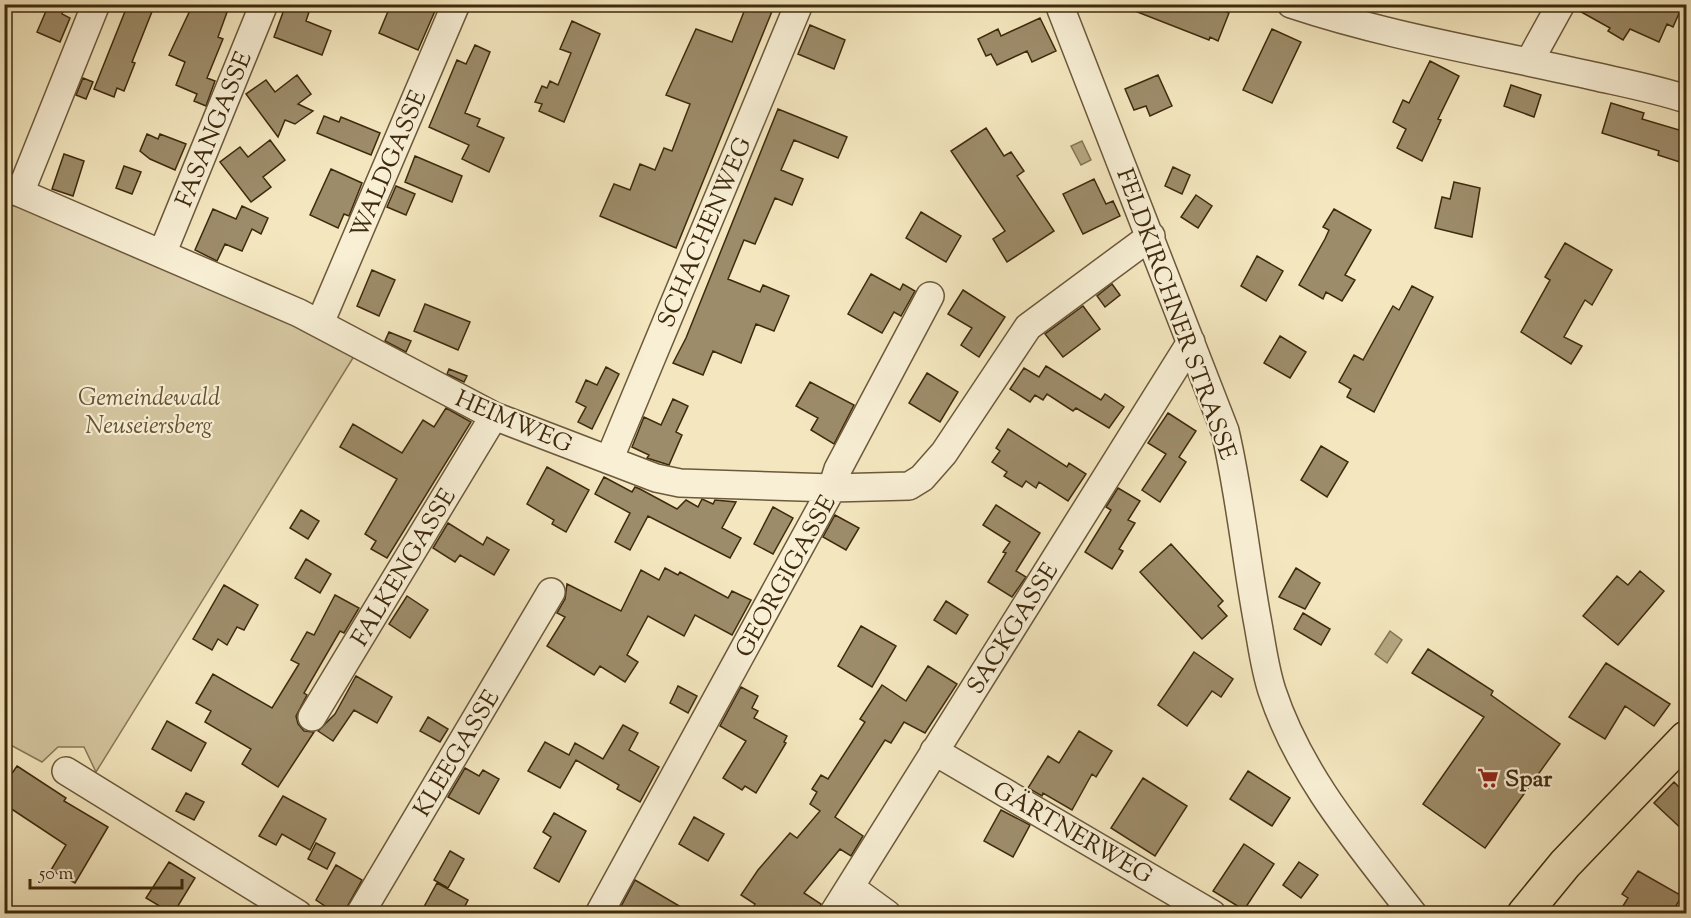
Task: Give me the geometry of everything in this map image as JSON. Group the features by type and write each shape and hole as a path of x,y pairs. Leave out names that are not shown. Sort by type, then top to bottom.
{"main road":[{"path":"1524,914 1565,864 1686,738"}],"street":[{"path":"12,189 96,4"},
{"name":"FASANGASSE","path":"162,254 264,4"},
{"name":"WALDGASSE","path":"320,323 456,4"},
{"name":"SCHACHENWEG","path":"609,460 799,4"},
{"name":"FELDKIRCHNER STRASSE","path":"1059,4 1151,236 1227,440 1236,480 1263,651 1271,689 1283,721 1295,748 1321,790 1413,914"},
{"path":"1291,4 1339,12 1415,39 1685,93"},
{"path":"1529,62 1562,4"},
{"name":"HEIMWEG","path":"12,189 320,323 494,416 656,478 680,483 832,488"},
{"name":"GEORGIGASSE","path":"599,914 832,488 909,486 922,478 944,453 1028,327 1151,236"},
{"path":"832,488 838,469 930,296"},
{"name":"SACKGASSE","path":"833,914 1191,342"},
{"name":"FALKENGASSE","path":"312,717 494,416"},
{"name":"KLEEGASSE","path":"360,914 551,592"},
{"name":"GÄRTNERWEG","path":"934,751 1212,914"},
{"path":"66,771 298,914"},
{"path":"850,887 887,914"}],"green space":[{"name":"Gemeindewald Neuseiersberg","path":"5,190 361,345 96,772 84,747 58,747 42,762 5,742"}],"shaded area":[{"path":"1082,141 1091,160 1081,165 1071,146"},
{"path":"1390,631 1402,640 1387,663 1375,654"}],"building":[{"path":"49,4 66,4 62,14 70,18 60,42 37,32"},
{"path":"128,4 155,4 132,62 135,63 124,91 117,88 114,97 94,89"},
{"path":"193,4 230,4 218,37 223,39 207,78 215,81 206,106 194,101 197,94 176,85 185,62 169,55"},
{"path":"286,4 298,4 310,9 306,21 331,31 322,55 274,37"},
{"path":"397,4 438,4 418,50 379,33 389,9 394,11"},
{"path":"747,4 775,4 676,248 600,216 614,184 630,190 640,164 655,170 664,148 672,151 690,104 666,95 696,29 732,42"},
{"path":"1117,4 1209,4 1229,13 1218,41 1210,37 1209,40"},
{"path":"1577,4 1672,4 1681,9 1673,27 1667,24 1659,42 1630,29 1623,40 1608,31 1610,28 1576,9"},
{"path":"1040,18 1056,51 1032,62 1027,51 997,65 991,54 986,56 978,39 998,29 1001,36"},
{"path":"572,21 600,34 564,122 539,111 542,104 535,102 542,86 547,88 550,81 558,85 571,53 560,49"},
{"path":"810,25 845,40 834,69 798,54"},
{"path":"1272,29 1301,42 1272,103 1243,90"},
{"path":"475,45 490,52 465,113 480,119 477,126 504,138 489,172 462,159 469,145 429,127 457,60 466,64"},
{"path":"1430,61 1459,76 1438,119 1441,120 1422,161 1397,148 1406,129 1393,122 1403,100 1409,103"},
{"path":"297,75 311,94 298,104 313,111 295,124 285,120 278,137 246,94 266,80 275,92"},
{"path":"1158,75 1172,106 1150,116 1146,106 1134,110 1125,89"},
{"path":"83,78 93,82 86,99 76,95"},
{"path":"1511,85 1541,95 1534,117 1504,106"},
{"path":"1611,103 1644,113 1642,119 1686,132 1686,164 1658,155 1659,151 1602,133"},
{"path":"778,109 847,137 838,158 794,140 781,170 803,179 792,205 775,198 755,244 744,240 728,279 760,292 763,285 789,296 774,331 756,324 741,363 713,351 703,375 673,363 686,338"},
{"path":"324,116 339,122 341,117 380,133 371,155 317,133"},
{"path":"986,128 1004,156 1011,152 1024,171 1017,176 1054,231 1007,262 993,239 1005,231 951,151"},
{"path":"147,134 158,139 160,134 186,144 175,170 150,159 140,151"},
{"path":"270,140 285,160 263,177 271,187 251,202 220,162 240,147 248,157"},
{"path":"64,154 84,161 73,196 52,189"},
{"path":"415,156 462,176 452,202 405,182"},
{"path":"124,166 141,172 132,194 116,188"},
{"path":"1173,167 1190,175 1182,194 1165,186"},
{"path":"331,169 362,183 349,216 344,214 338,228 310,215"},
{"path":"1094,179 1106,204 1113,201 1120,216 1083,234 1063,194"},
{"path":"1454,182 1480,188 1472,237 1435,228 1442,197 1450,199"},
{"path":"396,186 415,194 406,215 387,207"},
{"path":"1196,195 1212,206 1198,228 1181,217"},
{"path":"242,206 268,218 261,234 252,229 242,251 225,244 217,261 195,250 213,209 236,219"},
{"path":"1334,209 1371,230 1345,275 1355,280 1342,301 1326,292 1323,299 1299,285 1325,239 1329,230 1323,227"},
{"path":"921,212 961,236 946,262 906,238"},
{"path":"1565,243 1612,270 1592,305 1585,300 1564,337 1582,346 1571,364 1521,332 1550,280 1545,277"},
{"path":"1257,256 1283,271 1266,301 1241,286"},
{"path":"372,270 395,280 379,316 357,306"},
{"path":"871,274 900,290 903,284 915,291 901,316 894,312 882,333 848,314"},
{"path":"1112,284 1120,295 1105,307 1097,296"},
{"path":"1412,286 1433,297 1374,412 1347,397 1351,389 1339,382 1354,355 1363,360 1393,306 1399,310"},
{"path":"963,290 1005,317 979,357 961,345 972,328 948,314"},
{"path":"425,304 470,322 458,350 414,331"},
{"path":"1083,306 1100,329 1063,357 1045,334"},
{"path":"389,332 411,341 406,352 385,341"},
{"path":"1280,336 1306,352 1290,378 1264,363"},
{"path":"1046,366 1101,400 1105,394 1124,407 1109,428 1076,408 1073,411 1047,394 1043,400 1035,395 1030,402 1010,389 1024,368 1039,377"},
{"path":"606,367 619,374 592,429 578,422 586,407 576,402 586,380 597,385"},
{"path":"449,369 467,376 464,382 447,374"},
{"path":"927,373 958,392 940,422 909,403"},
{"path":"810,382 854,405 834,444 811,430 818,418 796,406"},
{"path":"673,399 688,406 676,432 682,435 669,465 647,458 649,455 632,447 644,417 661,425"},
{"path":"446,408 471,422 387,558 371,549 376,541 365,534 397,479 340,447 353,424 402,453 423,420 434,427"},
{"path":"1168,413 1196,431 1179,457 1186,462 1160,502 1142,490 1166,454 1148,443"},
{"path":"1008,429 1067,467 1069,463 1086,474 1068,501 1039,482 1036,488 1026,481 1022,487 1004,476 1007,472 992,462 1000,451 996,448"},
{"path":"1321,446 1348,462 1327,497 1301,480"},
{"path":"547,467 589,490 566,532 552,524 554,520 527,504"},
{"path":"604,477 632,492 635,487 640,489 677,509 686,500 698,507 702,499 713,504 715,500 736,502 722,528 741,538 730,558 648,516 630,550 615,542 630,513 595,494"},
{"path":"1118,488 1140,501 1128,520 1135,523 1119,549 1123,551 1112,569 1085,552 1111,510 1106,507"},
{"path":"996,505 1040,533 1016,571 1026,577 1012,597 988,582 1010,542 983,525"},
{"path":"773,507 793,518 773,554 754,544"},
{"path":"301,510 319,521 308,539 290,528"},
{"path":"835,515 859,528 846,550 823,537"},
{"path":"448,523 483,545 487,537 509,550 494,575 460,555 455,562 433,548"},
{"path":"1171,544 1223,601 1218,606 1227,616 1202,639 1140,572"},
{"path":"306,559 331,574 320,593 295,578"},
{"path":"665,568 678,575 680,572 728,598 732,591 751,600 732,635 695,615 684,636 648,616 627,655 638,662 625,682 600,666 594,675 547,646 565,617 557,613 565,599 567,584 621,611 641,570 659,580"},
{"path":"1296,568 1320,583 1305,609 1279,597"},
{"path":"1640,571 1664,591 1618,645 1583,616 1617,576 1628,585"},
{"path":"224,585 258,605 244,630 237,627 227,645 218,639 212,650 193,639"},
{"path":"335,595 359,608 344,633 340,631 304,693 307,695 296,716 298,724 304,731 314,732 278,787 242,764 251,749 205,722 211,711 196,703 213,674 272,708 299,664 291,660 307,632 314,635"},
{"path":"407,596 428,610 410,638 389,624"},
{"path":"946,601 968,615 956,634 934,620"},
{"path":"1303,613 1330,629 1321,645 1294,629"},
{"path":"861,626 896,646 872,687 838,666"},
{"name":"Spar","path":"1428,649 1493,691 1491,695 1560,744 1485,848 1423,804 1484,717 1412,673"},
{"path":"1194,652 1233,679 1221,697 1212,691 1187,726 1158,705"},
{"path":"1606,663 1670,704 1654,726 1625,706 1605,739 1569,717"},
{"path":"928,666 957,684 925,733 904,722 891,743 885,740 835,817 863,836 851,856 840,849 804,893 821,904 817,914 749,914 755,904 741,895 758,870 790,833 797,838 820,811 810,804 817,792 812,789 821,775 828,779 865,722 860,719 882,685 906,701"},
{"path":"356,676 392,697 377,723 354,710 333,741 318,731 335,714"},
{"path":"678,686 697,696 688,713 670,703"},
{"path":"741,687 758,696 752,708 758,711 754,718 787,736 784,742 786,743 756,793 745,786 742,790 723,778 746,741 720,726"},
{"path":"428,717 448,729 440,742 420,731"},
{"path":"167,721 206,743 191,771 152,749"},
{"path":"623,725 638,733 629,750 659,767 640,802 617,789 619,785 576,760 560,788 528,771 545,742 569,755 575,743 603,759"},
{"path":"1079,731 1112,751 1096,777 1092,774 1072,810 1043,793 1042,796 1028,788 1048,756 1059,763"},
{"path":"17,766 66,798 64,801 108,827 75,883 51,870 66,845 4,804 4,785"},
{"path":"465,768 479,776 483,770 499,779 479,814 448,797"},
{"path":"1248,771 1290,798 1272,826 1230,799"},
{"path":"1143,778 1187,806 1155,856 1111,828"},
{"path":"1674,782 1686,794 1686,833 1654,803"},
{"path":"186,793 204,802 194,820 176,811"},
{"path":"283,796 326,819 310,850 282,834 276,845 259,836"},
{"path":"1001,810 1030,825 1013,857 984,841"},
{"path":"554,813 586,831 559,882 534,868 551,837 543,832"},
{"path":"694,817 724,834 708,861 679,844"},
{"path":"316,843 335,853 327,869 308,859"},
{"path":"1244,844 1274,864 1244,910 1213,891"},
{"path":"450,851 464,859 448,888 434,880"},
{"path":"169,862 195,878 173,914 146,898"},
{"path":"1299,862 1318,875 1301,898 1283,885"},
{"path":"336,865 362,880 343,914 337,914 316,900"},
{"path":"1638,871 1682,896 1671,914 1618,914 1628,898 1622,894"},
{"path":"635,880 693,914 617,914"},
{"path":"437,883 468,900 461,914 420,914"}],"place":[{"name":"Spar","path":"1488,778"}]}
